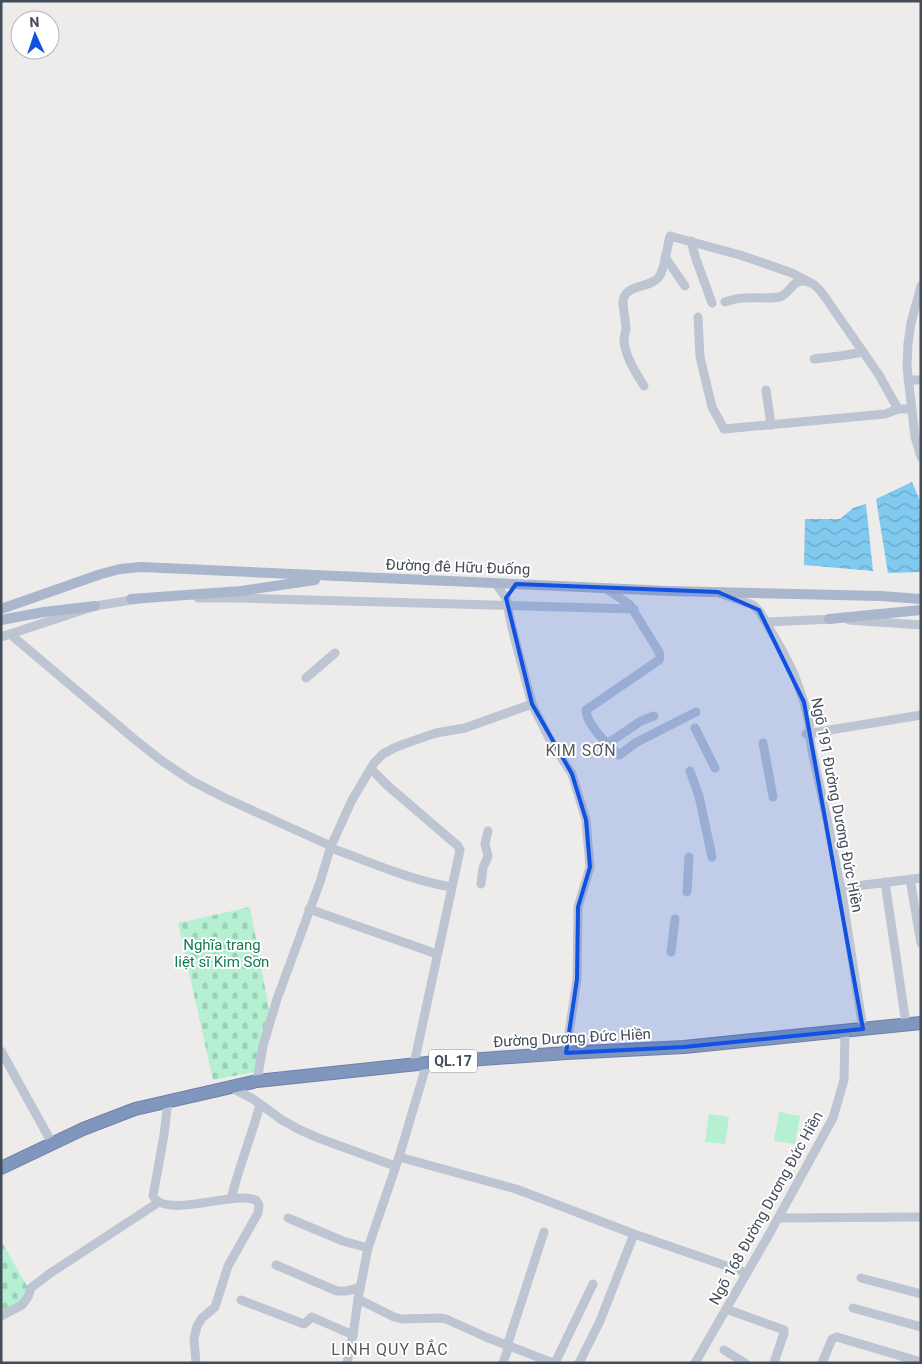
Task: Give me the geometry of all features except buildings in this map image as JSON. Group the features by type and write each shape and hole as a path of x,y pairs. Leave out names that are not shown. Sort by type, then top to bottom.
{"highway":[{"name":"Đường Dương Đức Hiền","path":"1,1168 83,1129 135,1109 257,1081 420,1064 566,1053 684,1047 921,1023"}],"main road":[{"name":"Đường đê Hữu Đuống","path":"1,609 101,574 120,569 148,568 608,589 921,598"},
{"path":"131,599 241,591 335,577"},
{"path":"1,620 44,612 95,606"},
{"path":"829,619 921,610"}],"street":[{"path":"644,386 626,351 624,343 626,331 623,302 625,295 629,291 652,282 658,277 662,271 670,236 740,254 792,273 818,288 879,375 898,409"},
{"path":"691,241 712,303"},
{"path":"665,257 685,286"},
{"path":"725,302 743,298 778,297 785,294 798,282 809,282"},
{"path":"921,286 918,307 911,323 908,344 908,380 916,414 915,437 921,456"},
{"path":"698,317 700,357 714,412 724,430 886,414 898,409 916,414"},
{"path":"814,359 863,352"},
{"path":"908,380 921,380"},
{"path":"766,390 771,425"},
{"path":"496,584 507,602 532,704 551,742 572,774 586,820 590,867 578,907 577,979 566,1053"},
{"path":"507,602 516,584"},
{"path":"608,589 634,609 660,656 659,660 586,710 586,715 590,722 619,755 637,742 696,712"},
{"name":"Ngõ 191 Đường Dương Đức Hiền","path":"718,592 754,606 760,612 782,650 804,702 808,734 840,888 863,1029"},
{"path":"6,635 95,606 131,599 237,598 507,602 634,609"},
{"path":"767,622 829,619 921,625"},
{"path":"6,635 162,761 192,781 331,847 405,875 451,887"},
{"path":"306,678 335,653"},
{"path":"257,1081 263,1046 277,999 331,847 352,800 374,763 394,748 436,733 465,728 532,704"},
{"path":"808,734 921,715"},
{"path":"608,744 641,721 654,716"},
{"path":"695,728 715,768"},
{"path":"763,743 773,797"},
{"path":"349,1362 359,1288 368,1248 397,1161 420,1064 437,954 460,850 458,846 371,769"},
{"path":"690,771 699,796 712,856"},
{"path":"481,884 488,856 485,848 488,831"},
{"path":"688,892 689,857"},
{"path":"840,888 921,878"},
{"path":"910,879 921,944"},
{"path":"885,882 906,1024"},
{"path":"309,909 437,954"},
{"path":"671,952 675,919"},
{"name":"Ngõ 168 Đường Dương Đức Hiền","path":"695,1363 833,1118 844,1080 845,1031"},
{"path":"1,1051 52,1143"},
{"path":"230,1087 253,1099 300,1130 321,1139 397,1161 516,1189 634,1234 747,1273"},
{"path":"168,1101 153,1196 155,1200 164,1204 180,1206 244,1198 256,1200 259,1206 258,1213 228,1266 215,1306 202,1318 197,1326 194,1339 196,1363"},
{"path":"232,1199 260,1105"},
{"path":"1,1316 22,1305 28,1297 31,1288 50,1274 159,1202"},
{"path":"778,1218 921,1217"},
{"path":"288,1218 343,1241 368,1248"},
{"path":"503,1363 544,1232"},
{"path":"579,1363 600,1321 634,1234"},
{"path":"276,1265 337,1291 359,1288"},
{"path":"861,1278 921,1294"},
{"path":"358,1299 394,1318 440,1318 554,1363 593,1284"},
{"path":"241,1300 304,1324 312,1317 353,1335"},
{"path":"853,1308 921,1327"},
{"path":"726,1309 784,1330 774,1363"},
{"path":"822,1363 832,1339 837,1337 921,1362"},
{"path":"724,1350 745,1363"}],"highlighted area":[{"path":"516,584 718,592 759,610 804,702 863,1029 684,1047 566,1053 577,979 578,907 590,867 586,820 572,774 532,704 506,598"}],"green space":[{"name":"Nghĩa trang liệt sĩ Kim Sơn","path":"250,907 270,1014 254,1072 213,1080 178,923"},
{"path":"779,1112 800,1116 795,1144 774,1141"},
{"path":"709,1114 729,1117 725,1144 705,1142"},
{"path":"1,1241 29,1289 28,1297 1,1316"}],"water":[{"path":"912,482 921,503 921,572 888,573 876,499"},
{"path":"866,504 873,571 804,565 805,519 840,519 853,508"}],"district":[{"name":"KIM SƠN","path":"581,750"},
{"name":"LINH QUY BẮC","path":"390,1349"}]}
